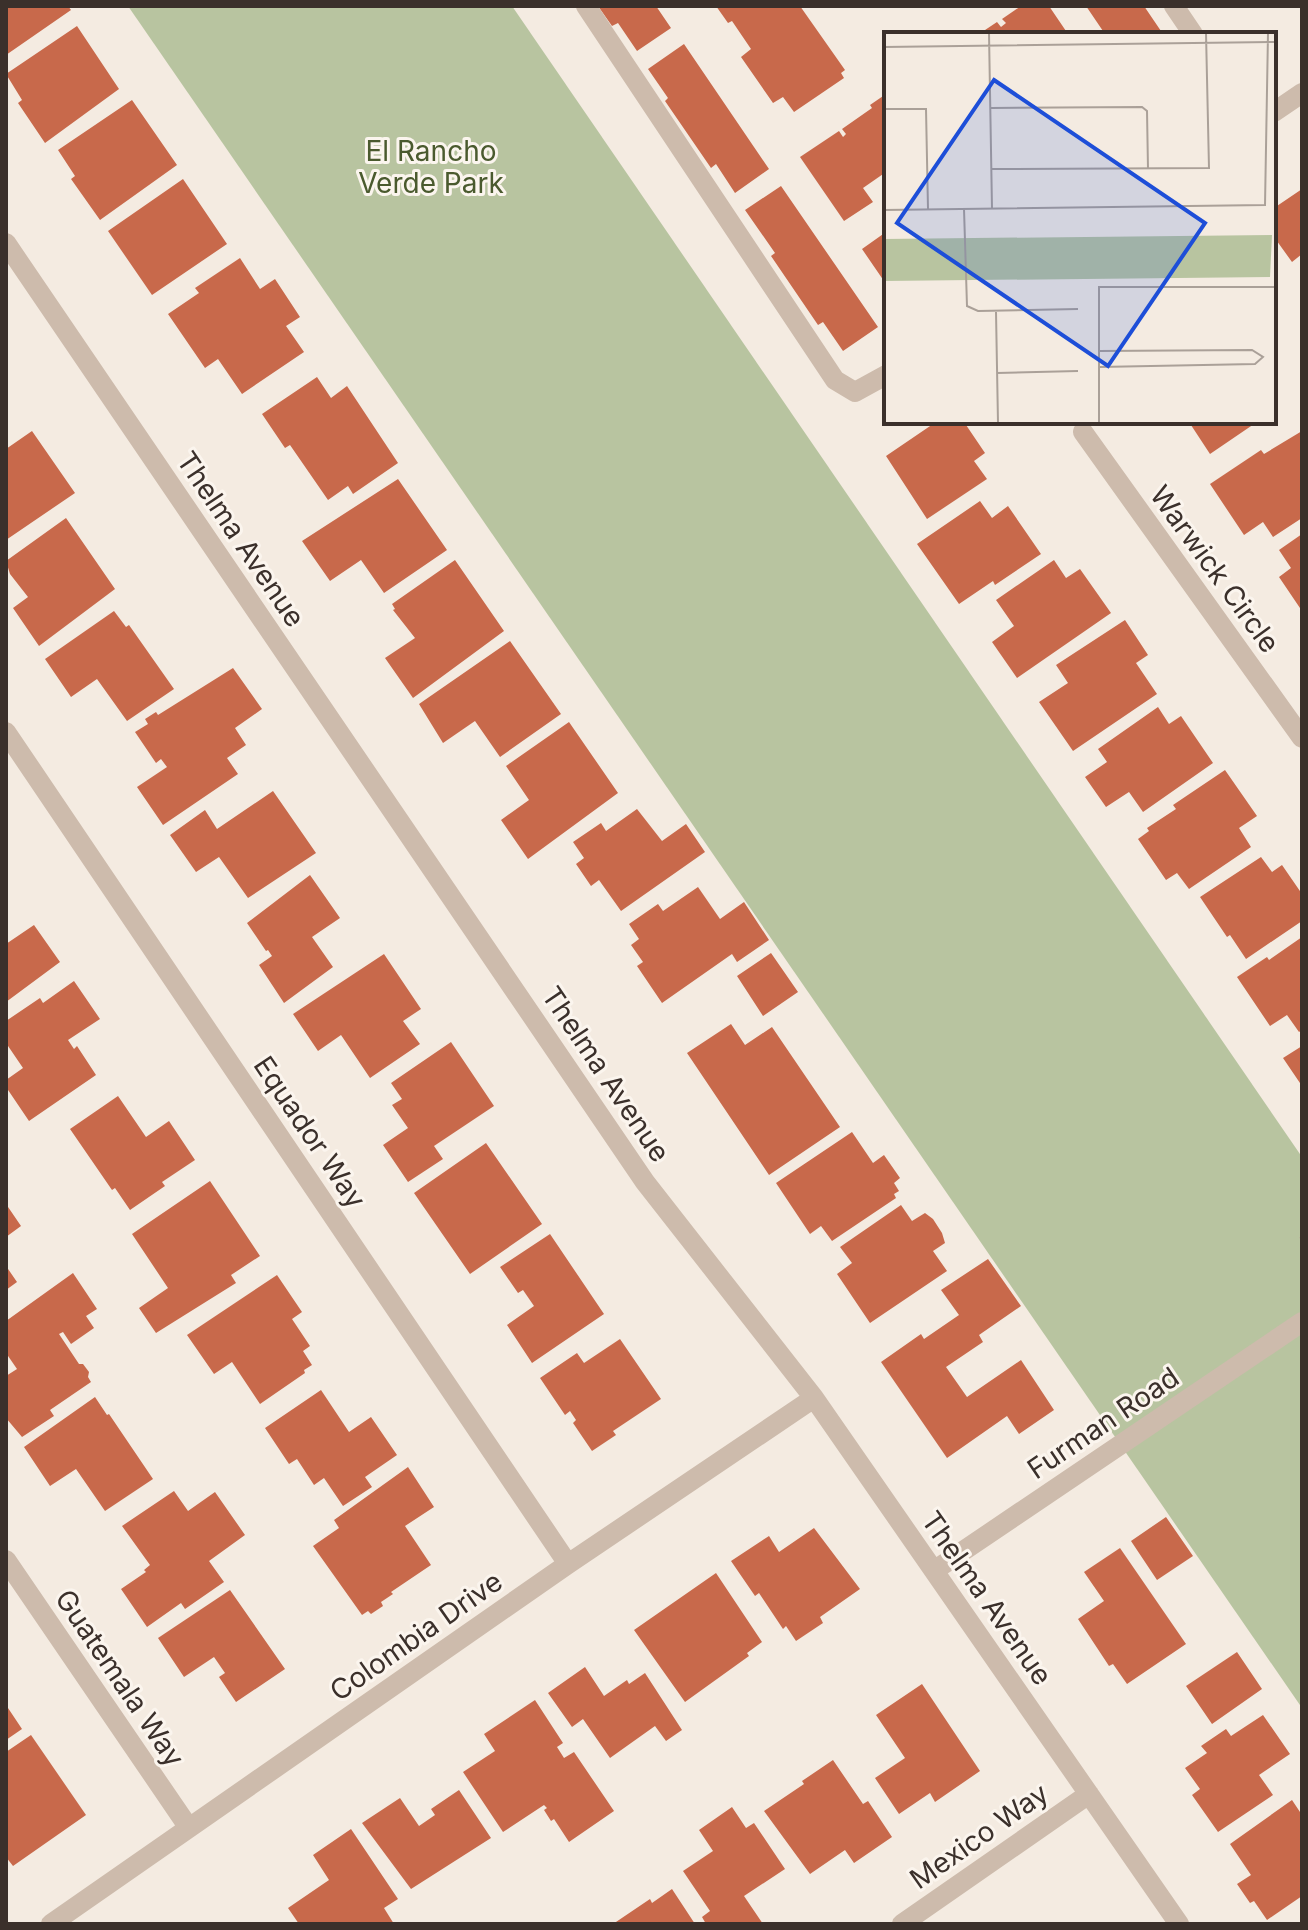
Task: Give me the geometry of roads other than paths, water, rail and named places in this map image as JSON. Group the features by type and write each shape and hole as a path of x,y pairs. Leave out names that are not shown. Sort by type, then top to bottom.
{"street":[{"path":"586,6 835,380 855,392 884,376"},
{"path":"1174,6 1192,32"},
{"path":"1276,111 1302,93"},
{"name":"Thelma Avenue","path":"6,243 645,1182 814,1398 1179,1924"},
{"name":"Warwick Circle","path":"1083,432 1302,738"},
{"name":"Equador Way","path":"6,732 568,1564"},
{"name":"Furman Road","path":"935,1570 1302,1322"},
{"name":"Colombia Drive","path":"51,1924 568,1564 814,1398"},
{"name":"Guatemala Way","path":"6,1560 189,1828"},
{"name":"Mexico Way","path":"902,1924 1089,1794"}],"park label":[{"name":"El Rancho Verde Park","path":"431,167"}]}
